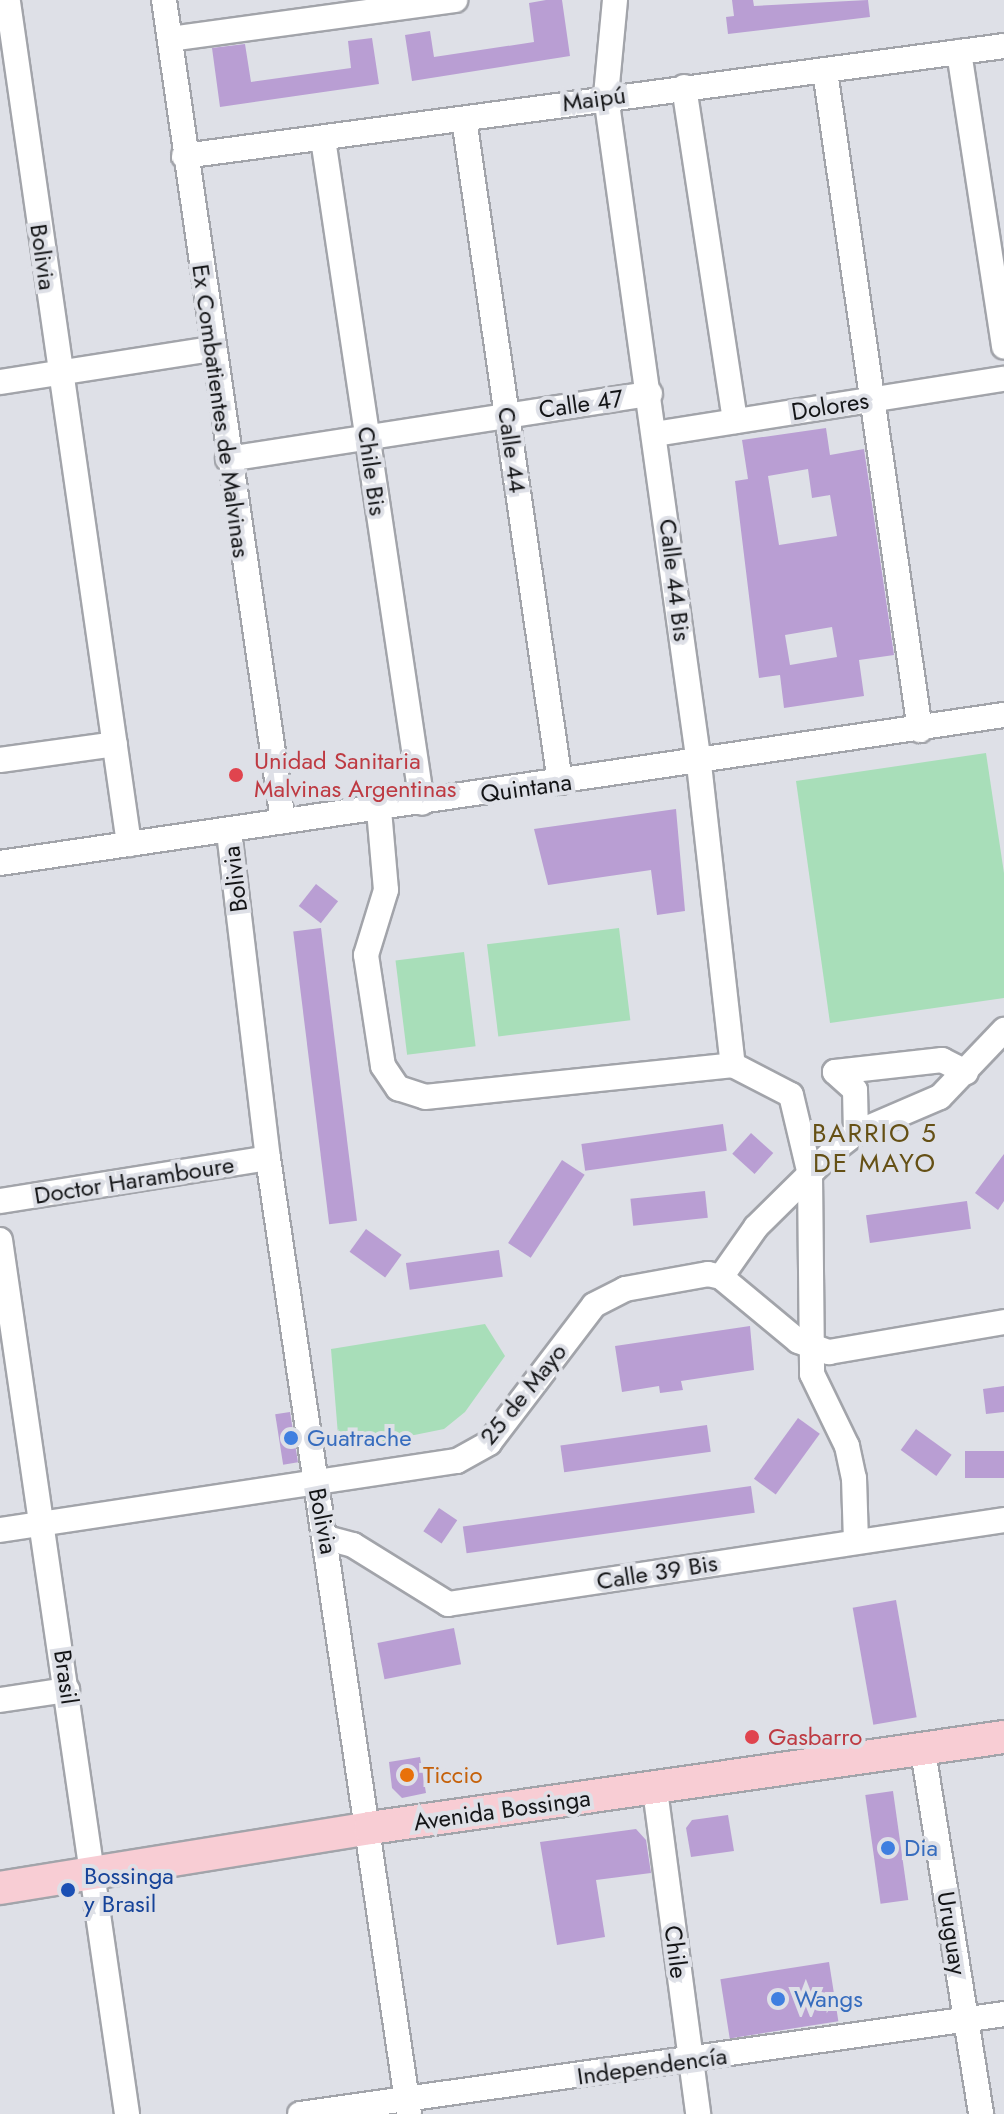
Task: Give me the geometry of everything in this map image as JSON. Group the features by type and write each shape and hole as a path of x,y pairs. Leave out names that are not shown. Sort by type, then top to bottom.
{"main road":[{"name":"Avenida Bossinga","path":"0,1888 370,1828 655,1790 1004,1737"}],"street":[{"name":"Ex Combatientes de Malvinas","path":"164,0 211,349 283,821"},
{"path":"170,39 455,0"},
{"name":"Calle 44 Bis","path":"615,0 606,96 650,394 699,764 733,1065"},
{"name":"Bolivia","path":"12,2 60,375 129,844"},
{"name":"Maipú","path":"184,156 464,119 606,96 825,71 1004,46"},
{"path":"959,52 1004,347"},
{"path":"825,71 875,398 920,730"},
{"path":"684,87 735,421"},
{"name":"Calle 44","path":"464,119 560,782"},
{"name":"Chile Bis","path":"323,139 422,803"},
{"path":"0,382 211,349"},
{"name":"Dolores","path":"655,434 1004,379"},
{"name":"Calle 47","path":"228,459 650,394"},
{"name":"Quintana","path":"0,863 699,764 1004,715"},
{"path":"0,760 115,744"},
{"path":"379,810 386,890 366,955 383,1066 398,1088 425,1097 733,1065 791,1095 810,1175 812,1374 847,1446 854,1478 856,1541"},
{"name":"Bolivia","path":"229,832 268,1158 370,1828 408,2106"},
{"path":"1004,1030 940,1097 856,1133 756,1227 721,1277 811,1350 829,1352 1004,1322"},
{"path":"856,1133 855,1090 835,1072 942,1060 966,1072"},
{"name":"Doctor Haramboure","path":"0,1201 268,1158"},
{"name":"Brasil","path":"0,1240 44,1523 127,2114"},
{"name":"25 de Mayo","path":"0,1530 315,1482 473,1454 489,1443 594,1305 609,1294 708,1274 721,1277"},
{"name":"Calle 39 Bis","path":"327,1538 353,1545 434,1600 448,1604 1004,1520"},
{"path":"0,1700 67,1690"},
{"name":"Uruguay","path":"923,1751 981,2114"},
{"name":"Chile","path":"655,1790 698,2114"},
{"name":"Independencía","path":"300,2114 408,2106 1004,2014"}],"green space":[{"path":"986,753 1004,873 1004,998 830,1023 796,781"},
{"path":"619,928 630,1020 498,1037 487,944"},
{"path":"464,952 476,1046 407,1055 396,960"},
{"path":"485,1324 505,1356 465,1412 444,1429 355,1447 338,1435 331,1349"}],"building":[{"path":"562,0 570,56 412,81 405,35 430,31 434,57 534,42 529,3"},
{"path":"732,0 753,0 754,6 868,0 870,17 728,34 726,17 734,16"},
{"path":"372,38 379,84 220,107 212,48 245,44 251,82 351,68 348,41"},
{"path":"826,428 830,455 864,449 894,655 859,660 864,696 784,708 780,675 759,678 735,481 748,479 742,440","holes":["808,469 812,498 830,495 837,536 779,545 768,476","832,627 837,657 790,665 785,635"]},
{"path":"676,809 685,911 657,915 651,870 548,885 534,829"},
{"path":"316,884 338,901 321,923 299,906"},
{"path":"321,928 357,1221 329,1224 293,931"},
{"path":"723,1124 727,1151 585,1171 581,1144"},
{"path":"751,1133 773,1153 755,1174 732,1154"},
{"path":"1004,1154 1004,1201 998,1210 975,1193"},
{"path":"562,1160 585,1175 531,1258 508,1243"},
{"path":"705,1191 708,1218 633,1226 630,1199"},
{"path":"967,1201 971,1229 870,1243 866,1215"},
{"path":"366,1229 402,1255 385,1278 350,1252"},
{"path":"499,1250 503,1277 410,1290 406,1263"},
{"path":"750,1326 754,1370 681,1381 683,1390 660,1393 659,1386 622,1392 615,1346"},
{"path":"1004,1386 1004,1412 986,1414 983,1389"},
{"path":"290,1412 298,1462 283,1465 275,1414"},
{"path":"798,1418 820,1434 776,1495 754,1479"},
{"path":"707,1425 711,1452 564,1472 560,1446"},
{"path":"916,1429 952,1455 936,1476 901,1450"},
{"path":"965,1451 1004,1451 1004,1478 965,1478"},
{"path":"751,1486 755,1513 467,1553 463,1526"},
{"path":"439,1508 457,1520 442,1544 423,1531"},
{"path":"896,1600 917,1717 873,1725 853,1608"},
{"path":"454,1628 461,1664 384,1679 377,1643"},
{"name":"Ticcio","path":"420,1757 426,1793 402,1798 392,1788 389,1762"},
{"name":"Dia","path":"893,1791 908,1900 881,1904 865,1795"},
{"path":"728,1815 734,1851 691,1857 686,1828 692,1820"},
{"path":"636,1829 646,1840 651,1873 596,1880 605,1937 557,1945 540,1842"},
{"name":"Wangs","path":"829,1962 838,2021 730,2038 720,1979"}],"place":[{"name":"Unidad Sanitaria Malvinas Argentinas","path":"236,775"},
{"name":"Guatrache","path":"291,1438"},
{"name":"Gasbarro","path":"752,1737"},
{"name":"Ticcio","path":"407,1775"},
{"name":"Dia","path":"888,1848"},
{"name":"Bossinga y Brasil","path":"68,1890"},
{"name":"Wangs","path":"778,1999"}],"district":[{"name":"BARRIO 5 DE MAYO","path":"875,1149"}]}
